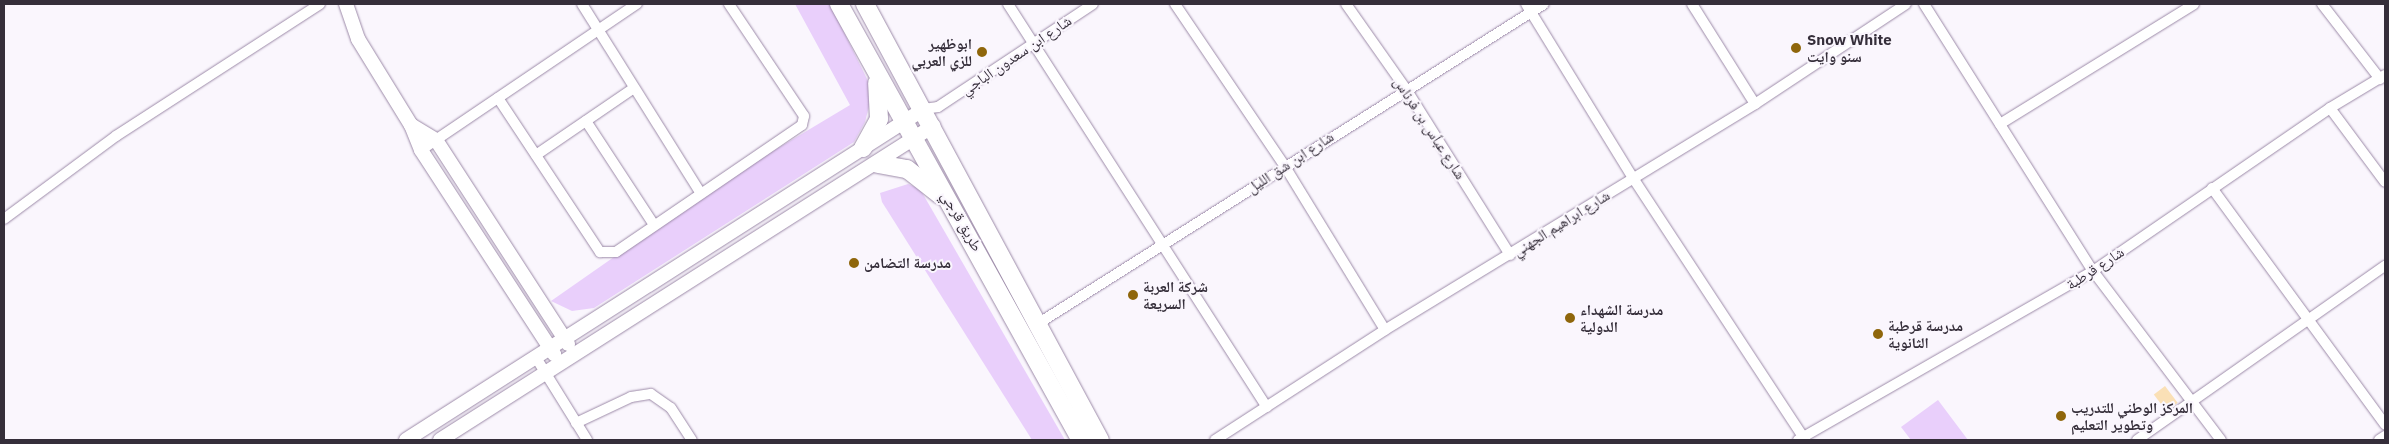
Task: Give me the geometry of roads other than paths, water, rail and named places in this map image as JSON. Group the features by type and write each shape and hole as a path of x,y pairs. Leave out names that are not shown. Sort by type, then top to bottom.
{"highway":[{"name":"طريق قرجي","path":"839,4 903,122 957,210 1081,440"},
{"name":"طريق قرجي","path":"865,4 931,108 933,126 1100,440"},
{"path":"863,148 881,107 873,68"},
{"path":"878,164 899,166 915,173 957,210"}],"street":[{"path":"4,219 116,136 320,4"},
{"path":"346,4 358,39 411,124 421,150 560,362"},
{"path":"582,4 700,192"},
{"path":"421,150 637,4"},
{"path":"498,98 600,252 616,252 700,192 802,125 804,116 729,4"},
{"path":"1008,4 1164,243 1267,407"},
{"name":"شارع ابن سعدون الباجي","path":"931,108 1094,4"},
{"path":"1175,4 1284,166 1384,330"},
{"name":"شارع عباّس بن فرناس","path":"1346,4 1406,89 1510,256"},
{"name":"شارع ابن شق الليل","path":"1039,323 1406,89 1529,8 1544,4"},
{"path":"1692,4 1755,104"},
{"name":"شارع ابراهيم الجهني","path":"1215,440 1384,330 1510,256 1755,104 1906,4"},
{"path":"1924,4 2093,271 2221,440"},
{"path":"2000,124 2194,4"},
{"path":"2322,4 2383,77"},
{"path":"1529,8 1633,178 1800,439"},
{"name":"شارع قرطبة","path":"1800,439 2093,271 2330,108 2383,77"},
{"path":"536,155 634,88"},
{"path":"406,440 534,356 903,122 931,108"},
{"path":"2330,108 2385,182"},
{"path":"586,121 654,225"},
{"path":"411,124 436,140 574,352"},
{"path":"440,440 574,352 878,164 933,126"},
{"path":"2212,188 2305,318 2385,424"},
{"path":"2137,440 2305,318 2385,266"},
{"path":"534,356 587,440"},
{"path":"576,423 631,397 651,394 671,408 692,440"},
{"path":"2379,440 2385,436"}],"place":[{"name":"Snow White سنو وايت","path":"1796,48"},
{"name":"ابوظهير للزي العربي","path":"982,52"},
{"name":"مدرسة التضامن","path":"854,263"},
{"name":"شركة العربة السريعة","path":"1133,295"},
{"name":"مدرسة الشهداء الدولية","path":"1570,318"},
{"name":"مدرسة قرطبة الثانوية","path":"1878,334"},
{"name":"المركز الوطني للتدريب وتطوير التعليم","path":"2061,416"}]}
